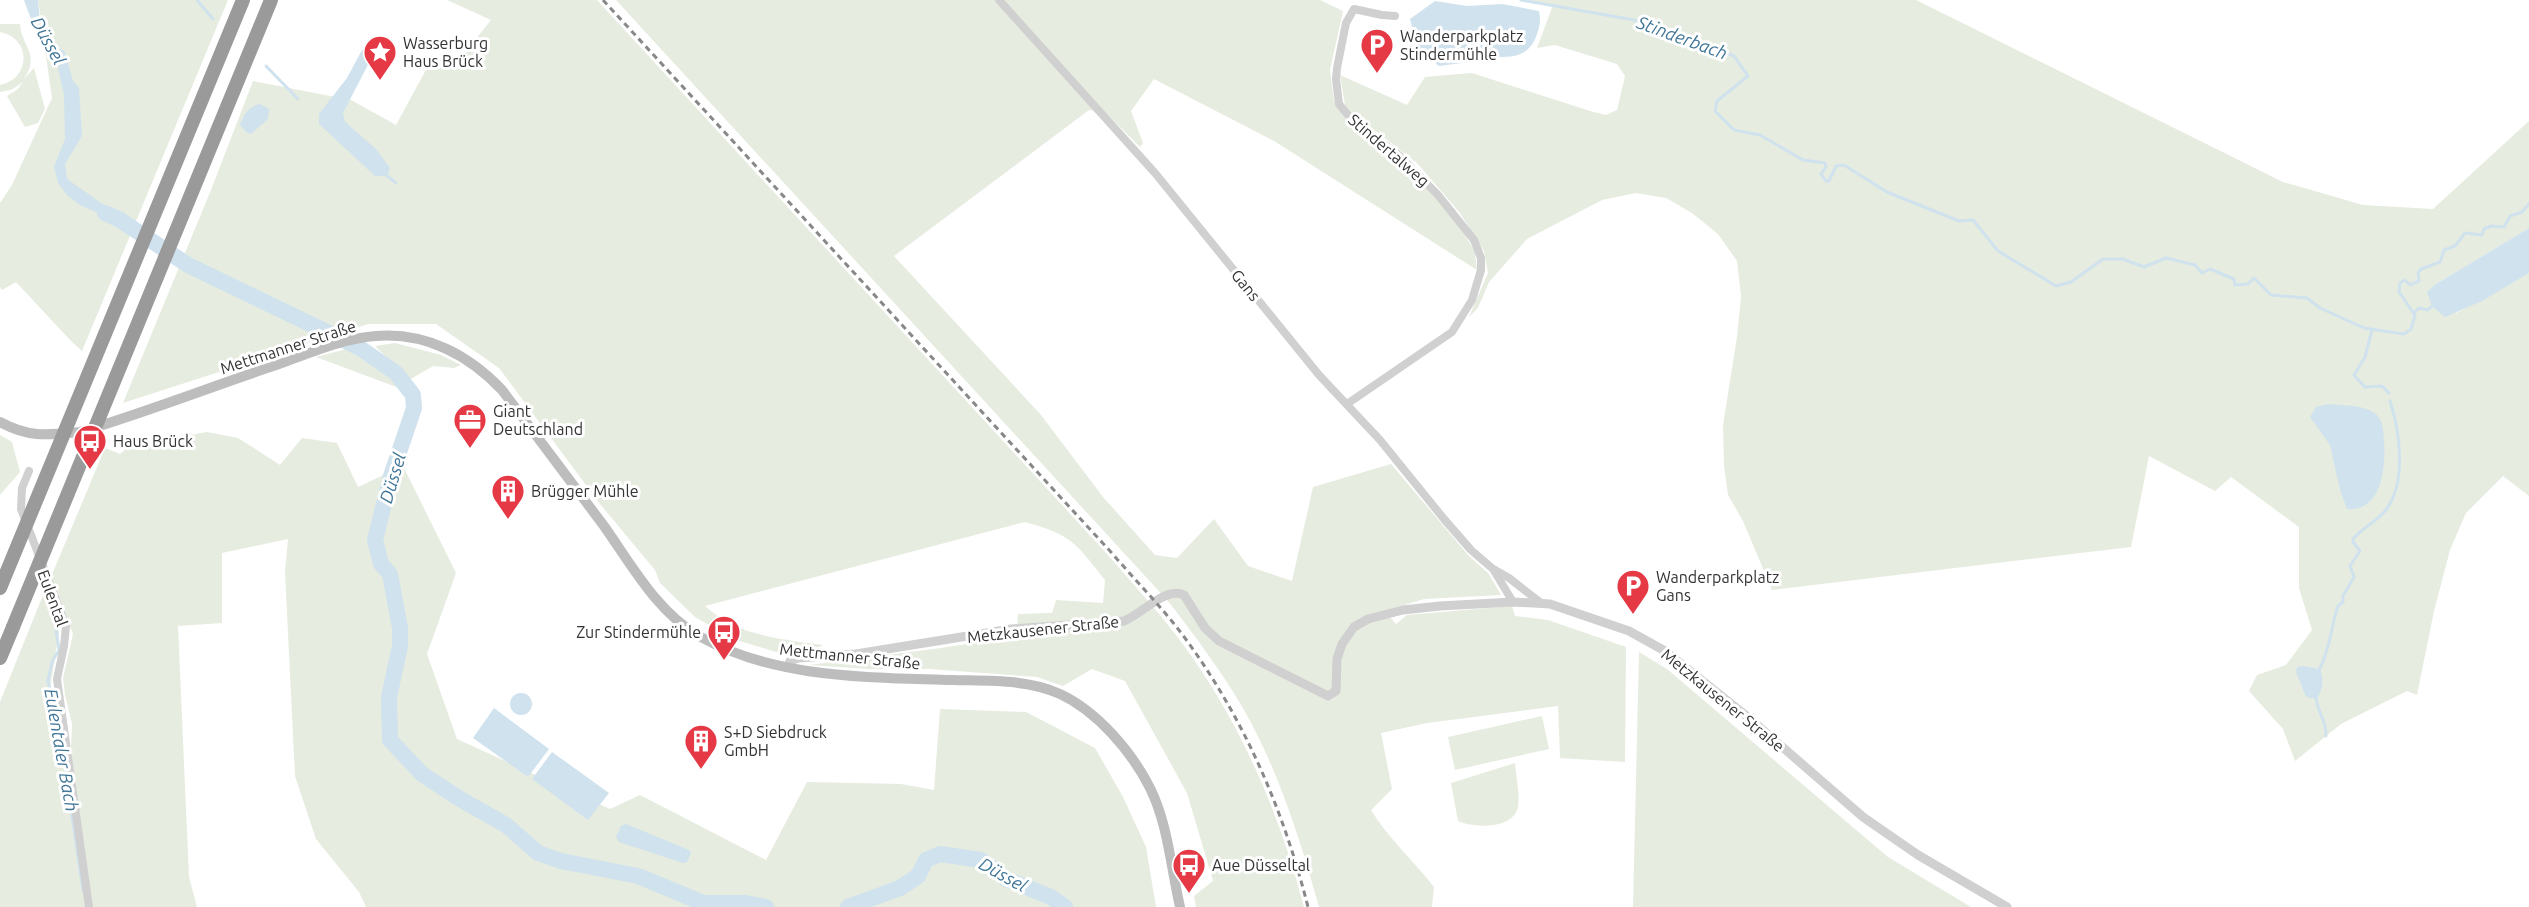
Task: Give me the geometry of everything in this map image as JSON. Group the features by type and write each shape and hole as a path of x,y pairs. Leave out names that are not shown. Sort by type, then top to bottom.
{"highway":[{"path":"0,588 243,0"},
{"path":"0,658 271,0"}],"main road":[{"name":"Mettmanner Straße","path":"0,422 25,433 42,436 80,432 329,347 365,338 396,336 428,341 453,351 476,365 502,390 662,605 697,634 727,650 756,660 788,667 894,678 1002,682 1032,686 1058,693 1075,702 1107,730 1151,789 1165,836 1180,907"}],"street":[{"name":"Gans","path":"999,0 1155,173 1318,375 1347,404 1471,550 1493,569 1509,578 1541,603"},
{"name":"Stindertalweg","path":"1347,404 1452,332 1472,300 1481,270 1481,258 1474,240 1438,195 1400,156 1352,120 1339,104 1336,79 1343,34 1349,15 1354,9 1395,16"},
{"path":"98,426 101,448"},
{"name":"Eulental","path":"29,471 22,488 21,509 66,626 57,679 89,907"},
{"name":"Gans","path":"1493,569 1513,602"},
{"name":"Metzkausener Straße","path":"788,667 790,661 798,658 856,654 1011,629 1124,621 1136,616 1165,594 1173,592 1184,595 1205,628 1224,645 1328,696 1333,695 1337,685 1337,659 1342,644 1354,627 1368,619 1403,610 1513,602 1541,603 1629,631 1665,651 1749,718 1863,817 1918,855 2007,907"}],"shaded area":[{"path":"38,0 228,0 82,351 16,282 2,290 0,287 0,203 12,185 52,98"},
{"path":"447,0 597,0 1108,555 1171,628 1220,701 1255,767 1282,836 1304,907 1196,907 1194,896 1213,881 1187,793 1125,681 1092,669 1063,686 1037,677 929,669 870,669 809,665 1017,636 1018,614 1052,613 1056,600 1103,603 1105,580 1072,542 1053,531 1025,522 705,606 731,624 745,630 776,638 823,645 812,651 783,654 736,640 695,617 660,583 655,570 600,504 499,368 436,324 368,324 123,403 211,190 253,81 351,100 396,125 427,68 455,65 491,20"},
{"path":"616,0 1320,0 1343,11 1330,70 1334,101 1346,118 1417,176 1458,223 1475,252 1477,270 1274,141 1154,79 1131,111 1143,143 1140,147 1105,112 1089,110 894,256 1041,415 1103,497 1155,555 1177,558 1214,519 1248,566 1292,581 1313,487 1391,464 1469,556 1489,574 1501,595 1424,599 1385,611 1396,624 1407,615 1512,606 1515,616 1548,620 1626,647 1625,762 1560,758 1558,706 1427,723 1381,733 1392,789 1371,810 1385,830 1434,887 1432,907 1319,907 1288,806 1268,757 1227,682 1168,601"},
{"path":"1528,0 1916,0 2283,182 2363,205 2433,209 2529,121 2529,228 2436,284 2456,313 2529,273 2529,496 2503,476 2466,513 2450,550 2434,611 2417,695 2407,691 2341,724 2295,761 2283,729 2249,691 2257,675 2286,665 2312,630 2299,588 2299,527 2231,477 2215,491 2149,456 2131,547 1772,590 1743,521 1728,495 1724,466 1723,425 1741,296 1737,261 1718,234 1692,213 1666,198 1636,193 1602,200 1527,239 1489,282 1478,308 1469,317 1488,273 1484,251 1460,213 1417,163 1377,132 1353,117 1345,105 1340,75 1407,105 1425,77 1472,73 1590,111 1606,115 1617,110 1625,76 1617,64 1555,45 1537,48 1553,5"},
{"path":"0,24 20,24 31,63 24,79 34,68 45,109 38,123 25,127 7,96 18,89 23,82 11,90 0,92 0,85 18,75 24,58 18,42 0,32"},
{"path":"395,343 441,355 461,365 454,368 433,366 409,380 375,346"},
{"path":"350,348 396,381 399,388 316,357"},
{"path":"207,432 238,438 280,465 302,438 337,443 358,487 403,466 456,573 427,654 457,739 610,809 640,795 766,860 807,782 901,784 934,790 940,709 1026,712 1095,748 1123,797 1146,847 1156,907 366,907 359,892 316,839 295,776 285,572 288,539 222,553 222,623 178,626 189,877 197,907 0,907 0,702 43,595 59,632 50,689 58,709 60,750 71,750 72,724 63,678 73,634 51,577 105,448 120,454 129,446"},
{"path":"0,435 12,442 20,472 0,495"},
{"path":"1639,652 1667,669 1888,857 1971,907 1633,907"},
{"path":"1542,716 1549,749 1455,770 1448,737"},
{"path":"1515,763 1518,807 1515,814 1509,820 1492,825 1473,825 1458,821 1451,783"}],"water":[{"path":"24,0 38,0 40,22 58,48 65,52 73,81 79,88 82,136 65,164 67,179 104,205 125,213 123,224 80,205 67,195 58,183 54,167 65,139 64,95 57,64 52,54 39,41"},
{"path":"1435,1 1467,6 1502,4 1539,11 1539,28 1533,44 1520,54 1504,57 1476,56 1469,62 1439,66 1418,49 1410,19"},
{"path":"362,50 371,51 372,57 343,113 345,122 376,149 390,168 387,176 375,176 319,124 319,114 347,78"},
{"path":"260,104 269,109 268,119 251,134 240,125 247,111"},
{"path":"2529,228 2529,273 2482,301 2445,317 2432,306 2427,292 2436,284"},
{"path":"2328,404 2354,406 2372,411 2382,424 2384,463 2379,486 2368,503 2359,508 2347,509 2340,490 2330,445 2310,417 2316,407"},
{"path":"2297,667 2320,669 2322,685 2316,699 2306,697 2296,672"},
{"path":"521,693 529,696 532,704 529,712 521,715 513,712 510,704 513,696"},
{"path":"494,708 549,749 528,777 473,738"},
{"path":"552,752 609,793 588,820 532,779"},
{"path":"626,824 689,850 691,853 687,862 683,863 619,842 616,837 621,826"}],"waterway":[{"path":"197,0 213,19"},
{"name":"Stinderbach","path":"1521,0 1634,20 1734,56 1748,76 1717,101 1715,111 1734,130 1760,135 1803,160 1825,163 1826,167 1821,174 1826,181 1829,181 1836,166 1844,165 1887,192 1959,221 1973,220 1998,251 2056,286 2071,282 2103,259 2123,259 2144,267 2166,258 2195,265 2202,273 2210,269 2234,279 2235,285 2248,284 2254,278 2271,295 2307,298 2320,308 2364,328 2404,334 2411,329 2415,315 2399,292 2400,283 2405,280 2410,285 2419,281 2418,273 2421,269 2440,262 2444,250 2455,246 2465,233 2482,235 2484,229 2491,226 2504,227 2510,216 2522,212 2529,204"},
{"path":"266,66 298,99"},
{"path":"385,174 396,183"},
{"name":"Düssel","path":"105,213 120,220 188,265 360,348 396,373 413,395 414,408 391,476 375,540 381,564 390,574 400,628 400,646 389,697 390,740 422,774 506,825 538,853 561,861 638,876 703,903 746,903 766,907"},
{"path":"2414,313 2419,308 2427,310 2435,304"},
{"path":"2372,330 2365,357 2354,375 2365,387 2382,386 2389,393"},
{"path":"2319,670 2326,655 2338,606 2343,602 2343,596 2354,577 2350,566 2360,551 2353,539 2385,511 2396,487 2399,473 2399,442 2390,401"},
{"name":"Eulentaler Bach","path":"46,597 55,622 59,650 52,662 48,681 57,715 83,890"},
{"path":"2316,696 2326,736"},
{"name":"Düssel","path":"848,907 900,888 918,876 926,860 940,854 981,860 1006,879 1051,897 1065,907"}],"railway":[{"path":"603,0 1110,551 1182,634 1224,697 1258,764 1286,834 1308,907"}],"place":[{"name":"Wanderparkplatz Stindermühle","path":"1377,74"},
{"name":"Wasserburg Haus Brück","path":"380,81"},
{"name":"Giant Deutschland","path":"470,449"},
{"name":"Haus Brück","path":"90,470"},
{"name":"Brügger Mühle","path":"508,520"},
{"name":"Wanderparkplatz Gans","path":"1633,615"},
{"name":"Zur Stindermühle","path":"724,661"},
{"name":"S+D Siebdruck GmbH","path":"701,770"},
{"name":"Aue Düsseltal","path":"1189,894"}]}
